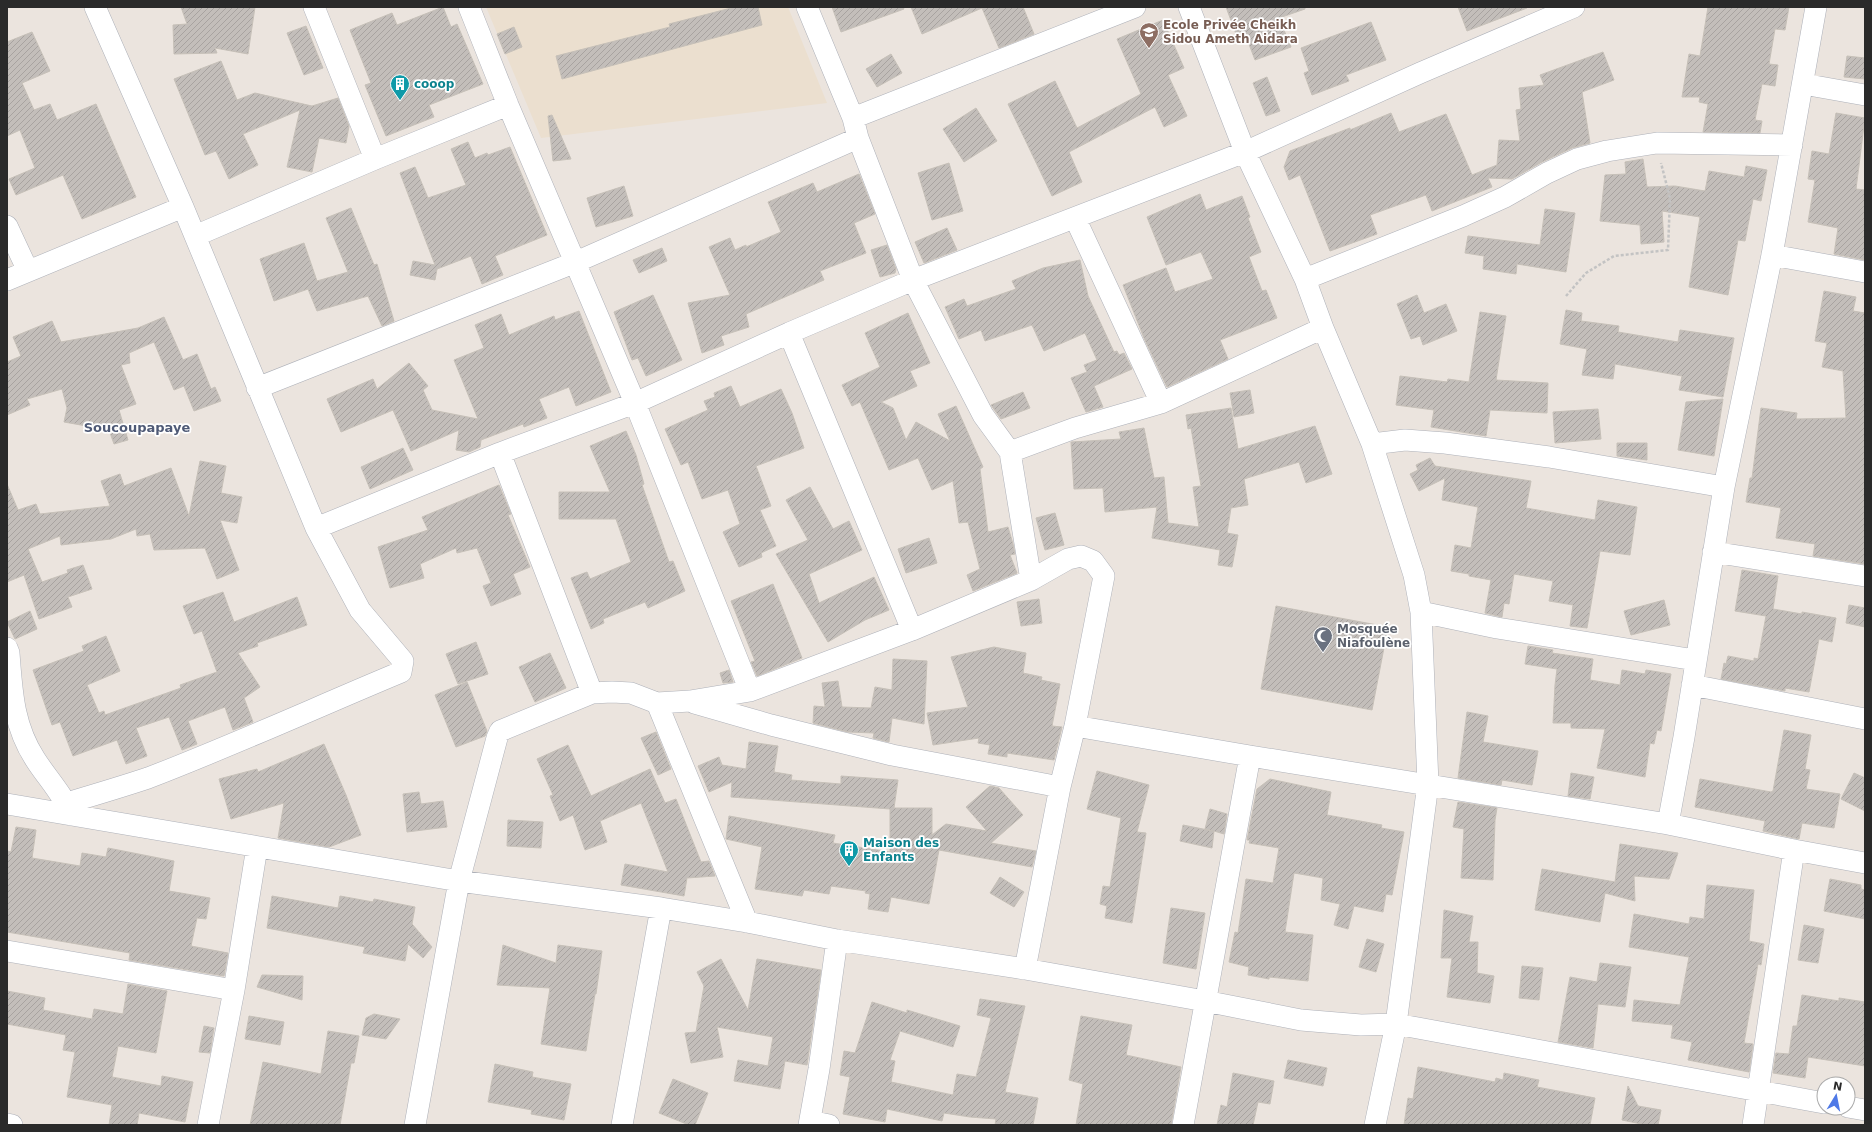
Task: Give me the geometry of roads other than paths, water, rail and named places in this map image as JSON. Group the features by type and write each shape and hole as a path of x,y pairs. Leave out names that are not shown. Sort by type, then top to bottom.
{"street":[{"path":"69,809 232,744 401,672 403,661 360,610 316,528 183,207 95,7"},
{"path":"314,7 374,159"},
{"path":"469,7 508,104 635,403 750,691"},
{"path":"807,7 853,118 858,138 913,280 983,415 1010,452 1031,580"},
{"path":"853,118 1135,7"},
{"path":"1189,7 1245,152 1305,279 1372,444 1414,575 1422,612 1428,784 1396,1024 1375,1125"},
{"path":"316,528 500,453 635,403 913,280 1245,152 1420,73 1574,7"},
{"path":"1668,824 1724,486 1772,255 1816,7"},
{"path":"1803,84 1865,96"},
{"path":"195,236 374,159 508,104"},
{"path":"257,388 576,262 858,138"},
{"path":"1305,279 1464,216 1505,197 1547,173 1577,160 1607,151 1657,143 1792,145"},
{"path":"7,280 183,207"},
{"path":"1075,218 1161,403"},
{"path":"7,226 28,271"},
{"path":"1772,255 1865,272"},
{"path":"1010,452 1075,428 1161,403 1324,328"},
{"path":"789,334 912,630"},
{"path":"1372,444 1405,440 1445,443 1549,457 1724,486"},
{"path":"500,453 592,693"},
{"path":"1713,552 1865,576"},
{"path":"415,1125 459,881 500,731 592,693 632,693 657,703 690,702 750,691 912,630 1031,580 1068,559 1081,556 1093,561 1104,576 1075,726 1060,787 1026,969"},
{"path":"1422,612 1497,628 1695,660"},
{"path":"7,648 9,653 14,711 20,728 34,758 69,809"},
{"path":"1692,685 1865,719"},
{"path":"690,702 771,725 892,756 1060,787"},
{"path":"657,703 747,922"},
{"path":"1075,726 1668,824 1794,850 1865,862"},
{"path":"1183,1125 1204,1001 1250,756"},
{"path":"7,804 69,809 256,847 459,881 661,908 747,922 837,940 1026,969 1301,1020 1360,1025 1396,1024 1816,1102"},
{"path":"208,1125 234,990 256,847"},
{"path":"1752,1125 1794,850"},
{"path":"622,1125 661,908"},
{"path":"816,1124 820,1069 837,940"},
{"path":"7,951 234,990"},
{"path":"7,1124 12,1125"}],"place":[{"name":"Ecole Privée Cheikh Sidou Ameth Aidara","path":"1149,49"},
{"name":"cooop","path":"400,101"},
{"name":"Mosquée Niafoulène","path":"1323,653"},
{"name":"Maison des Enfants","path":"849,867"}],"district":[{"name":"Soucoupapaye","path":"137,427"}]}
